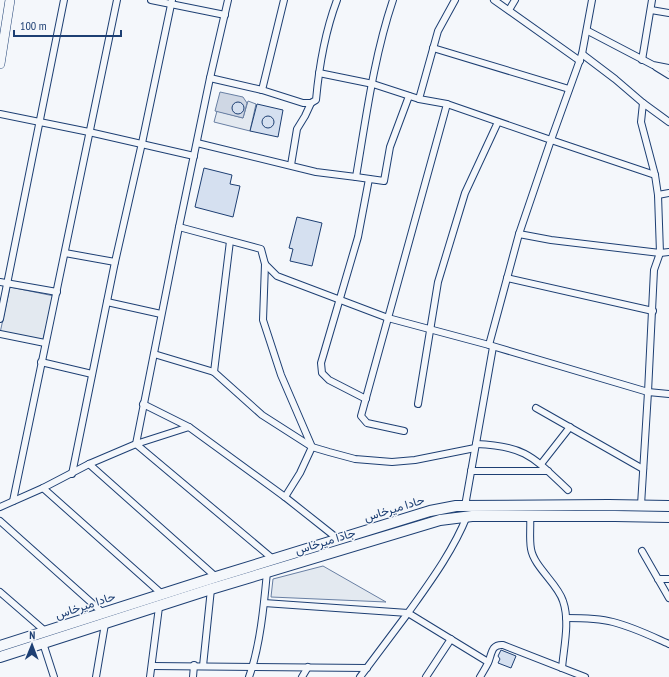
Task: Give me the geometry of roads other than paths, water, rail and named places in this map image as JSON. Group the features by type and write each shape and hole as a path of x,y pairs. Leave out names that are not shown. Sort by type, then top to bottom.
{"main road":[{"path":"0,64 10,0"},
{"name":"حادا ميرخاس","path":"0,646 216,576 424,512 456,506 669,506"},
{"name":"جادا ميرخاس","path":"0,657 430,522 468,516 530,515 669,517"}],"street":[{"path":"0,319 64,0"},
{"path":"13,501 117,0"},
{"path":"151,0 171,2 225,15"},
{"path":"136,444 179,227 228,0"},
{"path":"262,90 284,0"},
{"path":"210,78 262,90 303,103 311,103 316,100 318,73 337,0"},
{"path":"356,177 372,84 386,21 394,0"},
{"path":"419,99 442,22 456,0"},
{"path":"494,0 615,79 642,103 669,122"},
{"path":"508,10 515,0"},
{"path":"466,506 491,346 507,278 519,234 568,89 581,57 588,31 592,0"},
{"path":"642,60 652,0"},
{"path":"72,474 115,262 142,143 171,2"},
{"path":"650,10 669,13"},
{"path":"588,31 669,75"},
{"path":"433,48 568,89"},
{"path":"653,66 669,68"},
{"path":"318,73 372,84 419,99 447,104 656,175"},
{"path":"197,143 316,172 384,181 390,147 409,96"},
{"path":"290,165 297,129 311,103"},
{"path":"641,505 653,311 654,270 660,253 656,175 641,122 642,103"},
{"path":"404,431 367,423 361,416 447,104"},
{"path":"0,114 142,143 194,156"},
{"path":"418,404 438,282 465,193 498,122"},
{"path":"366,399 329,380 322,373 321,364 358,237 369,179"},
{"path":"658,194 669,193"},
{"path":"179,227 261,249 265,264 263,320 281,375 312,447 300,473 285,497"},
{"path":"519,234 551,240 660,253 669,252"},
{"path":"214,372 230,241"},
{"path":"65,253 115,262"},
{"path":"265,264 277,276 388,318 491,346 648,392 669,394"},
{"path":"507,278 653,311"},
{"path":"0,282 57,292"},
{"path":"107,302 161,314"},
{"path":"0,334 45,343"},
{"path":"154,354 214,372 262,415 312,447 355,459 392,462 415,460 476,446 494,445 513,448 530,456 541,464 568,490"},
{"path":"41,362 92,374"},
{"path":"143,404 189,427 285,497 338,538"},
{"path":"536,408 643,469"},
{"path":"0,507 72,474 89,464 136,444 189,427"},
{"path":"541,464 570,427"},
{"path":"136,444 273,559"},
{"path":"89,464 216,576"},
{"path":"472,471 548,471"},
{"path":"43,488 162,594"},
{"path":"530,515 531,550 537,562 563,599 566,618 562,668"},
{"path":"360,677 408,613 447,556 459,536 468,516"},
{"path":"0,521 103,613"},
{"path":"642,551 669,598"},
{"path":"249,677 253,666 264,603 267,572"},
{"path":"658,579 669,579"},
{"path":"203,666 211,590"},
{"path":"0,592 45,631"},
{"path":"264,603 408,613 488,662"},
{"path":"150,677 158,607"},
{"path":"566,618 588,618 613,622 630,627 669,644"},
{"path":"96,677 105,624"},
{"path":"426,677 451,639"},
{"path":"43,643 54,677"},
{"path":"480,677 494,648 503,645 585,677"},
{"path":"152,666 194,665 366,668"},
{"path":"193,677 194,665"},
{"path":"302,677 308,667"}]}
